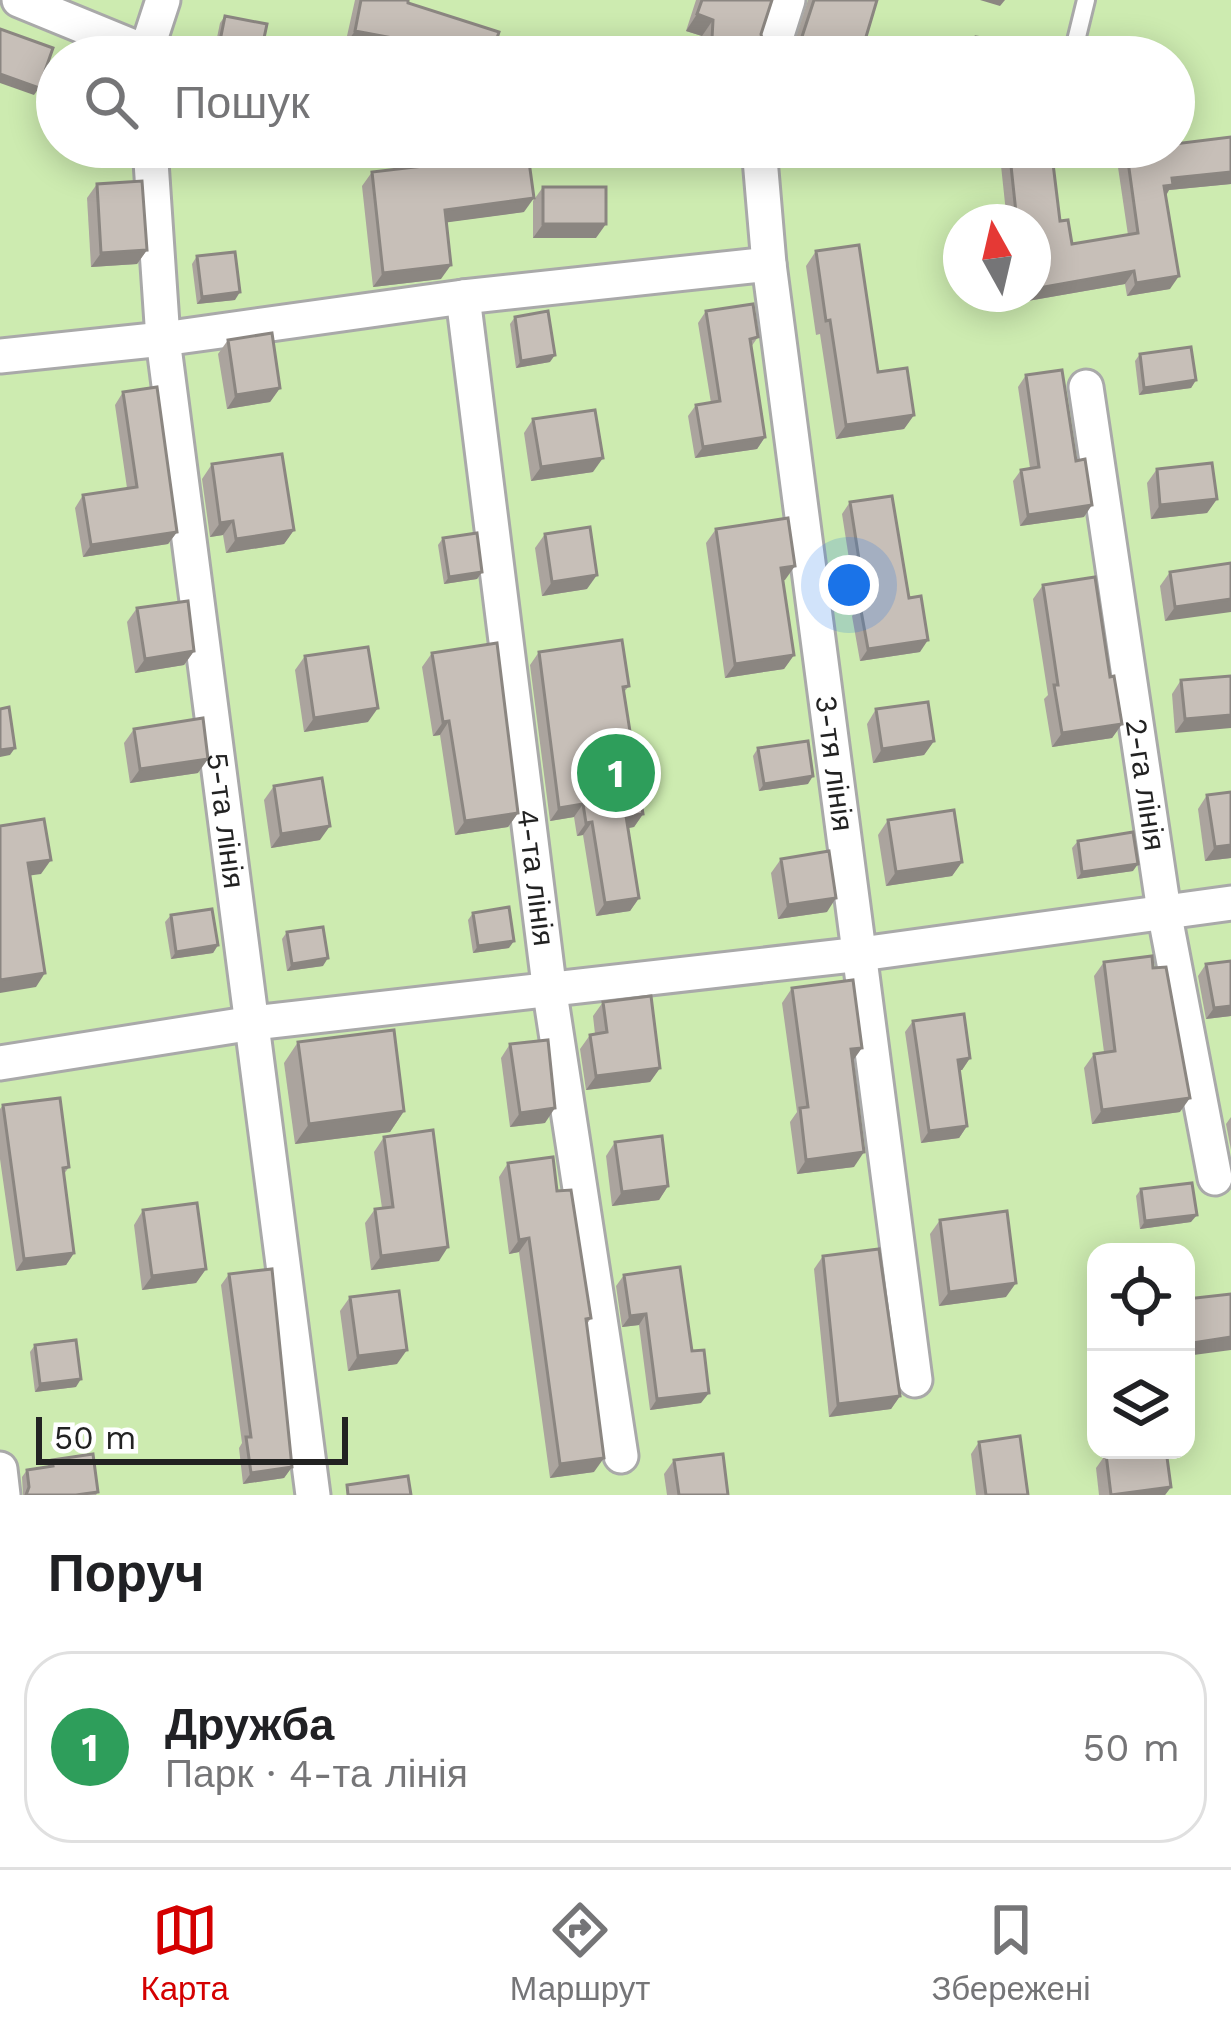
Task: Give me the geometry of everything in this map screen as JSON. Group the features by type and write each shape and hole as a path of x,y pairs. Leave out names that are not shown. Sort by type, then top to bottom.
{"street":[{"path":"19,0 104,36"},
{"path":"777,36 788,0"},
{"path":"152,36 161,6"},
{"name":"5-та лінія","path":"151,168 163,339 314,1495"},
{"name":"3-тя лінія","path":"761,168 915,1380"},
{"path":"0,356 770,264"},
{"name":"4-та лінія","path":"464,297 550,993 621,1456"},
{"name":"2-га лінія","path":"1086,387 1164,911 1215,1178"},
{"path":"0,1063 253,1023 861,955 1231,903"},
{"path":"0,1469 3,1495"}],"lane":[{"path":"1077,36 1086,0"}],"green space":[{"path":"0,0 1231,0 1231,1495 0,1495"}],"building":[{"path":"361,0 408,0 499,32 498,36 382,36 355,31"},
{"path":"702,0 772,0 761,36 712,36 713,20 697,14"},
{"path":"814,0 877,0 866,36 802,36"},
{"path":"225,16 267,24 264,36 221,36"},
{"path":"0,29 36,42 36,87 0,74"},
{"path":"1231,137 1231,172 1172,178 1173,185 1164,186 1179,276 1136,283 1134,271 1051,286 1051,204 1015,204 1011,168 1054,168 1060,221 1068,220 1072,244 1138,233 1129,168 1195,168 1195,141"},
{"path":"530,168 534,198 445,210 451,265 383,273 372,172"},
{"path":"142,181 147,250 101,253 97,184"},
{"path":"543,187 606,187 606,224 543,224"},
{"path":"859,245 878,372 907,368 914,415 846,425 816,251"},
{"path":"235,252 240,292 202,297 197,256"},
{"path":"753,304 758,337 750,339 765,437 703,447 696,405 720,401 706,311"},
{"path":"548,311 555,355 521,361 515,317"},
{"path":"272,333 280,388 236,395 228,340"},
{"path":"1191,347 1196,380 1144,388 1140,354"},
{"path":"1062,370 1076,461 1085,459 1092,505 1028,515 1021,470 1039,467 1026,375"},
{"path":"157,387 177,532 91,545 83,495 137,487 123,392"},
{"path":"595,410 603,458 541,467 533,419"},
{"path":"282,454 294,530 236,539 233,521 220,523 212,464"},
{"path":"1212,463 1217,499 1160,505 1157,469"},
{"path":"892,496 909,598 921,596 928,640 868,649 850,502"},
{"path":"788,518 795,566 781,568 794,655 735,664 716,529"},
{"path":"590,527 597,575 552,582 545,534"},
{"path":"477,533 482,572 449,577 443,538"},
{"path":"1231,563 1231,599 1175,607 1170,572"},
{"path":"1095,577 1122,724 1062,733 1043,585"},
{"path":"188,601 194,651 145,659 137,608"},
{"path":"622,640 629,686 623,687 643,814 626,816 639,898 605,903 592,822 586,823 583,804 559,808 539,652"},
{"path":"497,643 518,813 465,821 432,653"},
{"path":"368,647 378,708 314,718 305,656"},
{"path":"1231,676 1231,715 1185,719 1181,680"},
{"path":"928,702 934,741 882,749 876,709"},
{"path":"9,707 15,748 0,750 0,709"},
{"path":"203,718 208,759 140,769 134,729"},
{"path":"808,741 813,776 764,784 758,748"},
{"path":"322,778 330,826 281,834 274,786"},
{"path":"1231,792 1231,845 1215,847 1207,795"},
{"path":"954,810 962,862 896,872 888,820"},
{"path":"44,819 51,860 28,863 45,973 0,980 0,826"},
{"path":"1133,832 1138,864 1082,872 1078,841"},
{"path":"829,851 836,898 788,905 781,859"},
{"path":"509,907 514,941 478,946 473,913"},
{"path":"212,909 218,945 176,952 171,915"},
{"path":"323,927 328,958 292,964 287,932"},
{"path":"1152,956 1153,968 1166,967 1190,1098 1102,1110 1094,1054 1115,1051 1104,962"},
{"path":"1231,961 1231,1006 1214,1008 1206,964"},
{"path":"853,980 862,1048 851,1049 864,1152 806,1160 800,1108 808,1107 792,988"},
{"path":"651,996 660,1068 596,1076 590,1035 607,1032 603,1002"},
{"path":"964,1014 970,1058 958,1060 967,1126 929,1131 913,1021"},
{"path":"394,1030 404,1111 309,1124 298,1042"},
{"path":"548,1040 555,1108 520,1113 510,1044"},
{"path":"60,1098 74,1253 24,1259 3,1105"},
{"path":"433,1130 448,1247 381,1256 375,1209 393,1207 384,1137"},
{"path":"662,1136 668,1186 622,1192 615,1142"},
{"path":"553,1157 557,1191 571,1190 591,1318 586,1319 604,1458 560,1464 529,1238 519,1240 508,1163"},
{"path":"1192,1183 1197,1215 1145,1221 1141,1189"},
{"path":"197,1203 206,1269 152,1276 143,1210"},
{"path":"1007,1211 1016,1283 949,1292 940,1220"},
{"path":"879,1249 900,1396 838,1404 823,1256"},
{"path":"680,1267 692,1351 704,1350 709,1393 657,1399 646,1314 630,1316 624,1275"},
{"path":"272,1269 292,1467 251,1473 246,1437 251,1437 229,1274"},
{"path":"399,1291 407,1350 358,1356 350,1297"},
{"path":"1231,1294 1231,1337 1195,1343 1195,1298"},
{"path":"76,1340 81,1379 40,1384 35,1345"},
{"path":"1020,1436 1028,1495 986,1495 979,1442"},
{"path":"93,1454 98,1492 26,1495 27,1470 53,1466 52,1460"},
{"path":"723,1454 728,1495 679,1495 674,1460"},
{"path":"1107,1459 1167,1459 1171,1487 1111,1495"},
{"path":"408,1476 411,1495 348,1495 347,1485"}],"place":[{"name":"Дружба","path":"616,773"}]}
